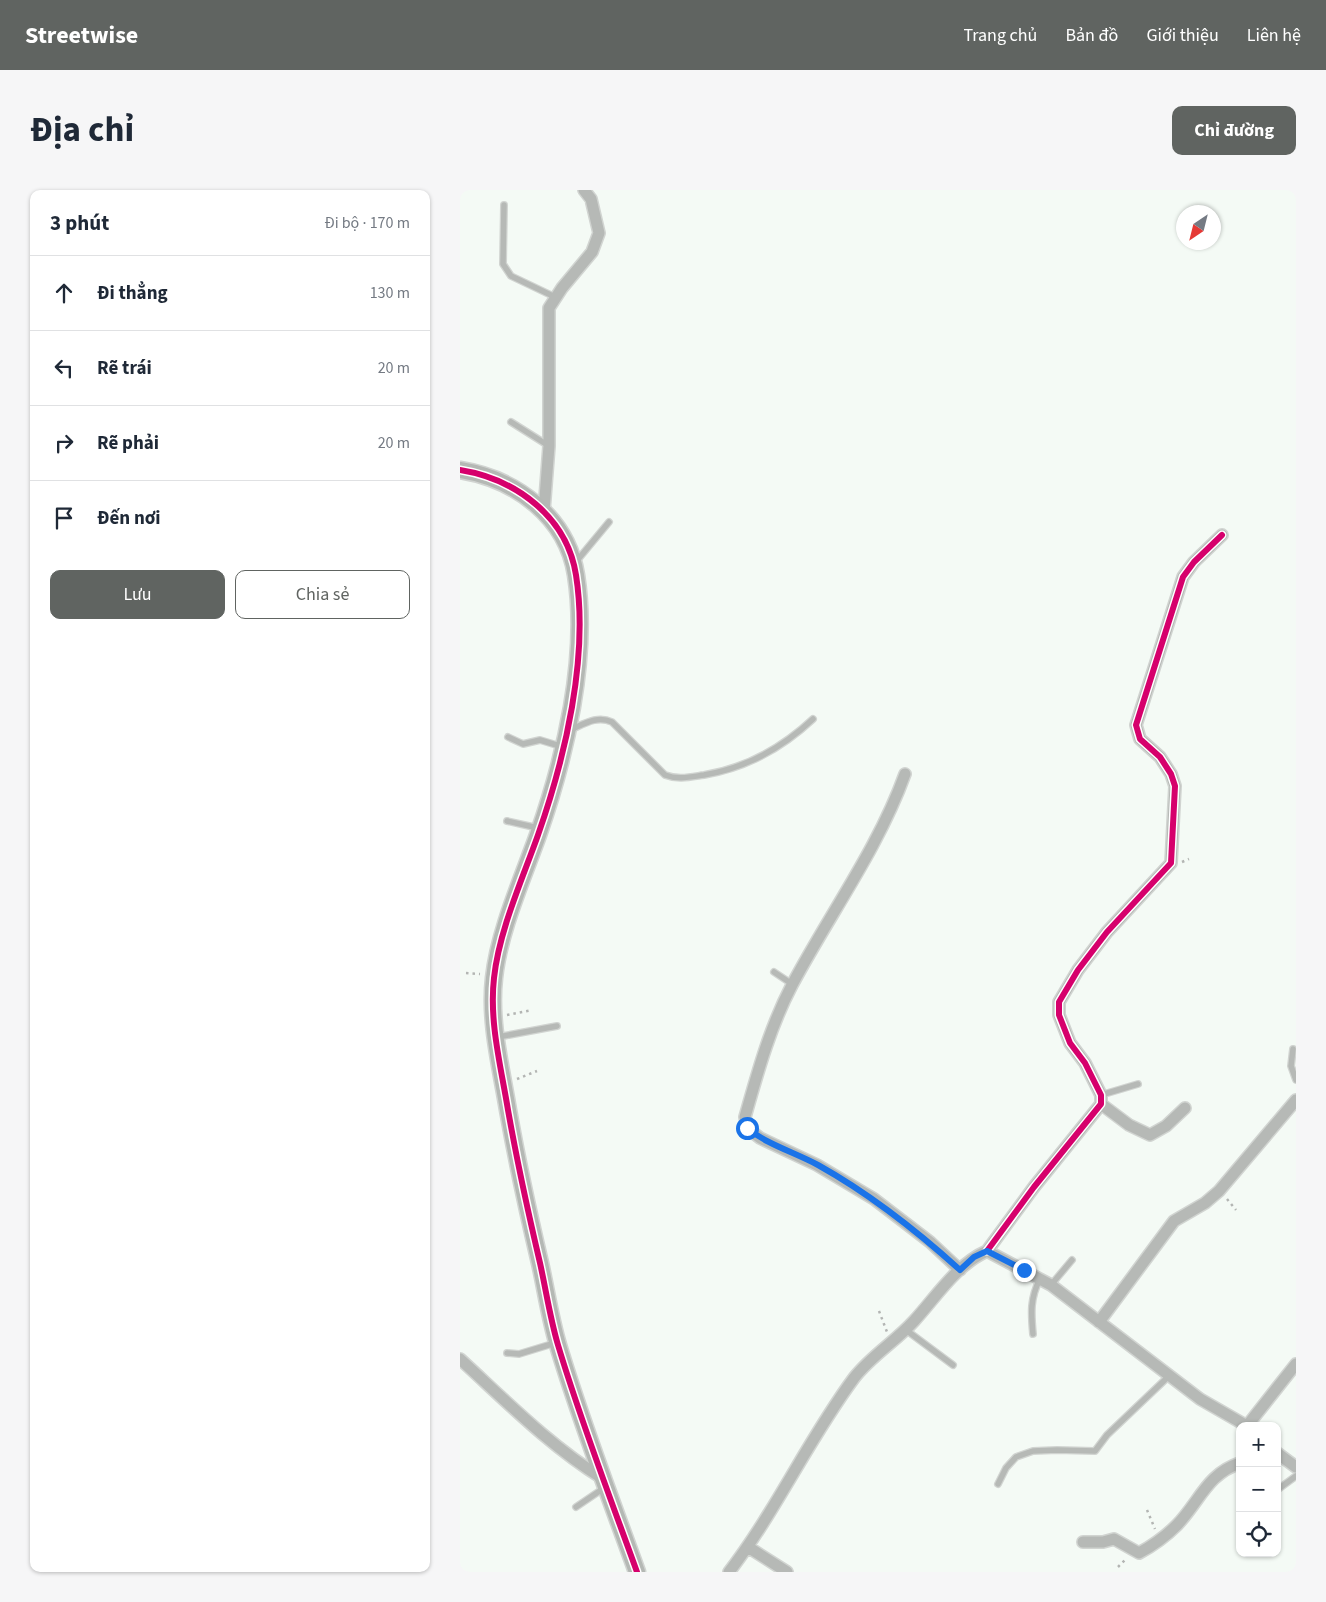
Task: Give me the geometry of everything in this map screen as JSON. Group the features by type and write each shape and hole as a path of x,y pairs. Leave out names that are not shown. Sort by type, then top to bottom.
{"street":[{"path":"544,511 551,382 549,308 555,297 596,245 599,233 591,199 584,190"},
{"path":"460,470 506,483 532,499 544,511 570,550 574,565 578,599 579,638 565,748 540,828 510,913 500,950 494,976 494,1018 516,1158 557,1342 604,1482 637,1572"},
{"path":"1185,1108 1166,1126 1150,1135 1129,1125 1101,1099 1085,1063 1070,1043 1059,1015 1059,1002 1068,984 1096,947 1171,863 1175,786 1171,774 1160,757 1140,739 1136,725 1183,577 1194,562 1222,535"},
{"path":"905,774 898,793 868,850 792,984 770,1032 744,1117 747,1128 760,1138 817,1165 874,1199 930,1242 960,1270"},
{"path":"729,1572 748,1547 856,1376 906,1330 960,1270 974,1257 987,1251 1101,1099"},
{"path":"1099,1322 1174,1222 1205,1203 1219,1191 1296,1100"},
{"path":"987,1251 1051,1285 1200,1399 1240,1422"},
{"path":"460,1360 530,1422 604,1482"},
{"path":"1250,1422 1296,1364"},
{"path":"1281,1456 1296,1467"},
{"path":"1083,1542 1103,1542 1114,1539 1139,1553 1176,1526 1200,1498 1214,1476 1236,1465"},
{"path":"748,1547 787,1572"}],"lane":[{"path":"504,205 503,256 506,271 511,276 555,297"},
{"path":"511,422 549,446"},
{"path":"574,565 609,522"},
{"path":"568,731 595,719 605,719 612,722 665,775 673,778 688,778 720,772 750,763 794,737 813,719"},
{"path":"508,737 523,744 540,740 565,748"},
{"path":"507,821 540,828"},
{"path":"774,972 792,984"},
{"path":"496,1038 557,1026"},
{"path":"1293,1049 1291,1066 1296,1080"},
{"path":"1101,1099 1138,1084"},
{"path":"1051,1285 1072,1260"},
{"path":"1033,1334 1031,1309 1033,1293 1040,1279"},
{"path":"906,1330 953,1365"},
{"path":"507,1353 519,1354 557,1342"},
{"path":"998,1484 1006,1468 1016,1457 1049,1450 1095,1451 1107,1436 1169,1376"},
{"path":"1281,1487 1296,1476"},
{"path":"576,1507 604,1482"}],"path":[{"path":"494,1018 532,1010"},
{"path":"504,1085 537,1071"},
{"path":"879,1311 892,1342"},
{"path":"1147,1510 1160,1539"}],"cycle path":[{"path":"460,470 500,482 536,504 562,535 571,554 576,575 579,639 572,707 548,805 501,942 494,978 494,1028 515,1148 555,1335 586,1431 637,1572"},
{"path":"987,1251 1034,1187 1101,1104 1101,1095 1085,1063 1070,1043 1059,1015 1059,1002 1078,970 1107,932 1171,863 1175,786 1171,774 1160,757 1140,739 1136,725 1183,577 1194,562 1222,535"}],"route":[{"path":"747,1128 760,1138 817,1165 874,1199 930,1242 960,1270 974,1257 987,1251 1024,1270"}]}
